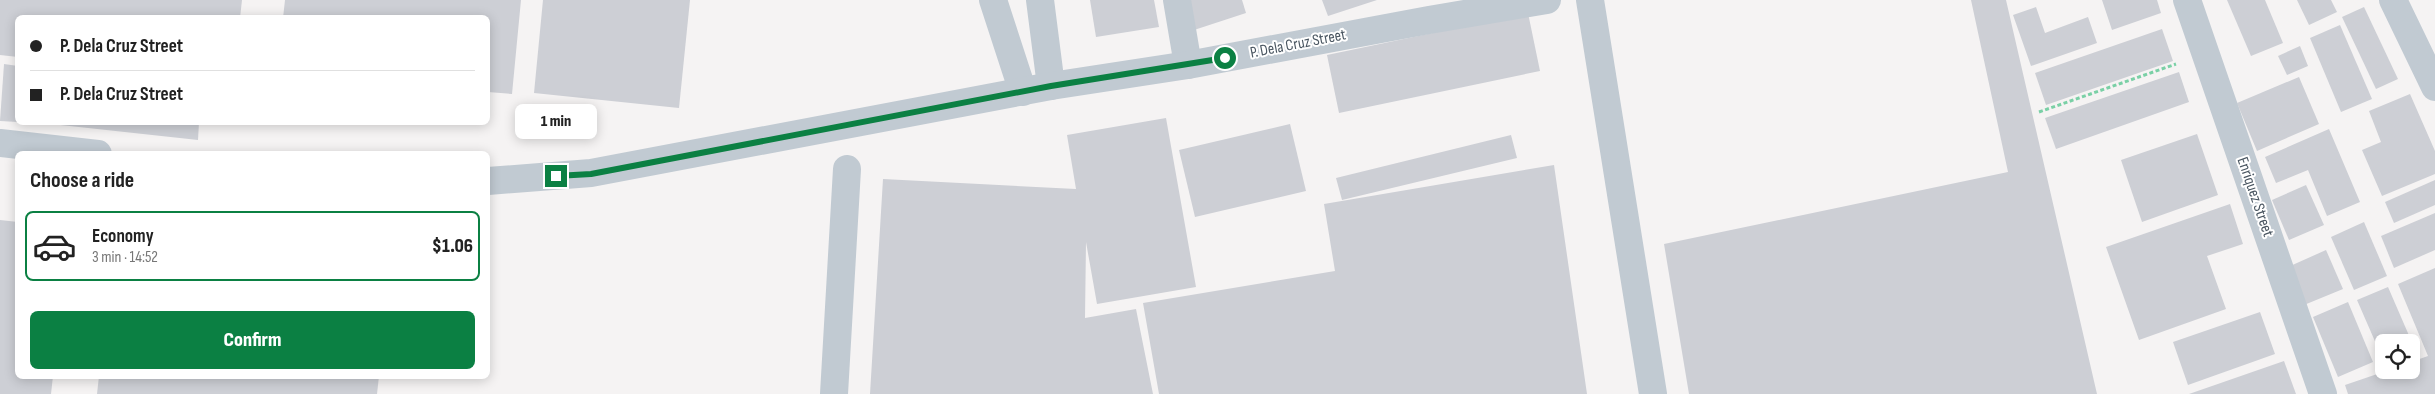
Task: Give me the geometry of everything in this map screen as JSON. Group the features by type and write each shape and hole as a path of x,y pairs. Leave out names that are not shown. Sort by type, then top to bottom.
{"street":[{"path":"993,0 1023,92"},
{"path":"1040,0 1051,86"},
{"path":"1177,0 1188,65"},
{"name":"P. Dela Cruz Street","path":"490,181 591,174 1051,86 1188,65 1428,10 1547,0"},
{"path":"1590,0 1653,394"},
{"name":"Enriquez Street","path":"2186,0 2323,394"},
{"path":"2393,0 2435,87"},
{"path":"0,143 71,151"},
{"path":"834,394 848,169"}],"path":[{"path":"2038,112 2205,54"}],"building":[{"path":"0,0 242,0 240,15 15,15 15,57 0,55"},
{"path":"285,0 521,0 512,94 490,92 490,15 283,15"},
{"path":"543,0 690,0 679,108 534,93"},
{"path":"1090,0 1154,0 1159,27 1096,37"},
{"path":"1181,0 1242,0 1246,13 1191,31"},
{"path":"1322,0 1377,0 1328,16"},
{"path":"1971,0 2006,0 2097,394 1689,394 1664,244 2008,172"},
{"path":"2102,0 2157,0 2161,13 2112,30"},
{"path":"2227,0 2265,0 2283,43 2251,56"},
{"path":"2297,0 2331,0 2337,12 2309,25"},
{"path":"2036,7 2045,33 2088,17 2097,43 2031,66 2013,15"},
{"path":"2364,7 2398,79 2376,89 2342,17"},
{"path":"1528,13 1540,71 1339,113 1327,55"},
{"path":"2340,25 2372,99 2341,112 2310,38"},
{"path":"2162,29 2173,61 2046,105 2035,73"},
{"path":"2300,46 2308,66 2287,75 2278,56"},
{"path":"4,64 15,66 15,122 0,121"},
{"path":"2179,72 2189,102 2056,149 2045,118"},
{"path":"2299,77 2319,124 2257,151 2237,103"},
{"path":"2410,94 2435,151 2435,174 2382,196 2362,150 2381,142 2369,111"},
{"path":"1166,118 1196,287 1097,304 1086,242 1085,318 1136,309 1153,394 870,394 883,179 1076,189 1067,135"},
{"path":"1290,124 1306,191 1195,217 1179,150"},
{"path":"60,125 199,125 198,140"},
{"path":"2329,129 2360,202 2327,216 2308,170 2276,183 2265,157"},
{"path":"2197,134 2218,195 2142,222 2121,160"},
{"path":"1511,135 1517,158 1342,200 1336,178"},
{"path":"1554,165 1587,394 1159,394 1143,303 1335,271 1324,204"},
{"path":"2435,180 2435,205 2394,223 2385,202"},
{"path":"2306,185 2324,225 2289,240 2272,200"},
{"path":"2230,204 2243,244 2207,256 2226,309 2139,340 2106,247"},
{"path":"2435,213 2435,250 2394,268 2381,236"},
{"path":"0,220 15,222 15,379 53,379 51,394 0,394"},
{"path":"2364,222 2387,276 2354,290 2331,237"},
{"path":"2326,250 2343,289 2304,305 2288,267"},
{"path":"2435,268 2435,394 2348,394 2345,385 2375,375 2375,379 2420,379 2420,359 2428,356 2398,284"},
{"path":"2388,287 2408,334 2375,334 2375,341 2357,300"},
{"path":"2348,302 2373,362 2338,377 2313,317"},
{"path":"2260,312 2275,354 2188,385 2173,342"},
{"path":"2284,361 2296,394 2189,394"},
{"path":"99,379 379,379 377,394 97,394"}],"route":[{"path":"556,176 591,174 1051,86 1225,58"}]}
